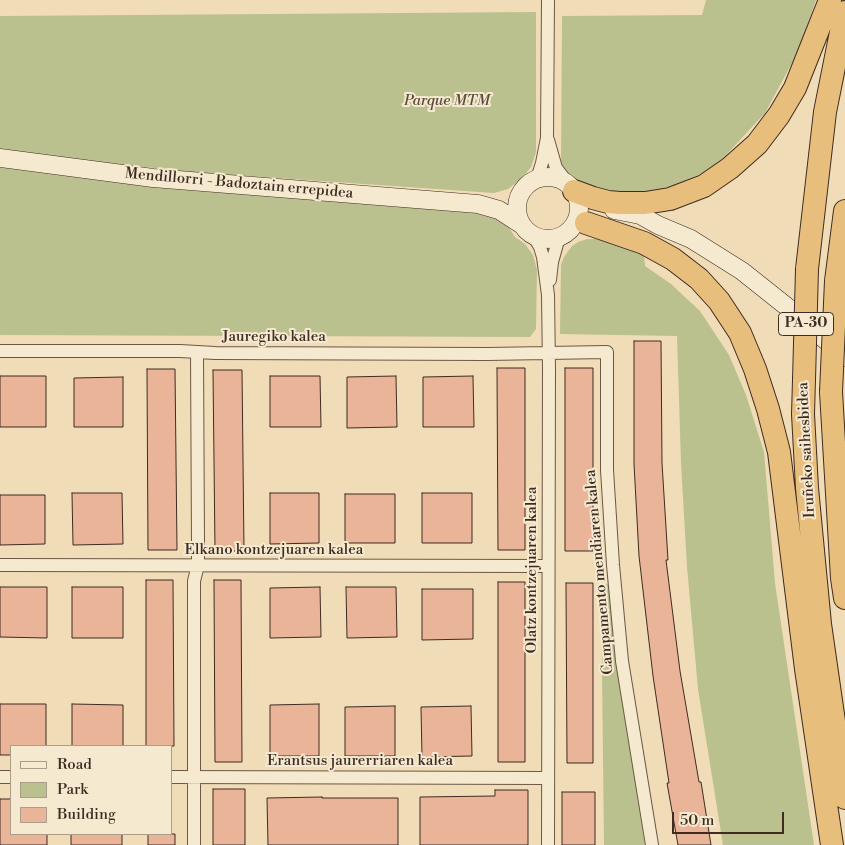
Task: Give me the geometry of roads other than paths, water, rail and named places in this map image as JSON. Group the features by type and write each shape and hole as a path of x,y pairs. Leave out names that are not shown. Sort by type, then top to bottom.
{"highway":[{"path":"574,192 620,204 645,203 670,199 704,186 730,168 757,144 795,88 830,0"},
{"name":"Iruñeko saihesbidea","path":"845,12 825,112 807,269 803,414 807,488 820,624 845,798"},
{"name":"Iruñeko saihesbidea","path":"845,211 836,281 831,392 842,578 845,598"},
{"path":"581,224 644,242 673,259 699,279 719,300 740,333 748,350 768,409 778,452 806,668 832,845"},
{"path":"786,513 803,414"},
{"path":"834,434 845,500"}],"street":[{"path":"538,179 547,138 548,0"},
{"path":"547,138 556,168 574,192 581,224"},
{"name":"Mendillorri - Badoztain errepidea","path":"0,158 153,178 478,204 499,210 528,230"},
{"path":"658,225 612,220 581,224 560,237 546,239 528,230 517,212 519,198 526,186 538,179 548,177 559,179 574,192 640,215 691,239 742,271 845,357"},
{"name":"Mendillorri - Badoztain errepidea","path":"478,204 519,198"},
{"name":"Olatz kontzejuaren kalea","path":"528,230 540,247 548,295 548,845"},
{"name":"Olatz kontzejuaren kalea","path":"548,295 552,262 560,237"},
{"name":"Jauregiko kalea","path":"0,351 488,354 549,352"},
{"path":"194,845 194,581 198,565 197,352"},
{"name":"Campamento mendiaren kalea","path":"549,352 606,352 606,470 622,661 652,845"},
{"name":"Elkano kontzejuaren kalea","path":"0,565 548,566"},
{"name":"Erantsus jaurerriaren kalea","path":"172,777 548,778"}],"park label":[{"name":"Parque MTM","path":"447,101"}]}
